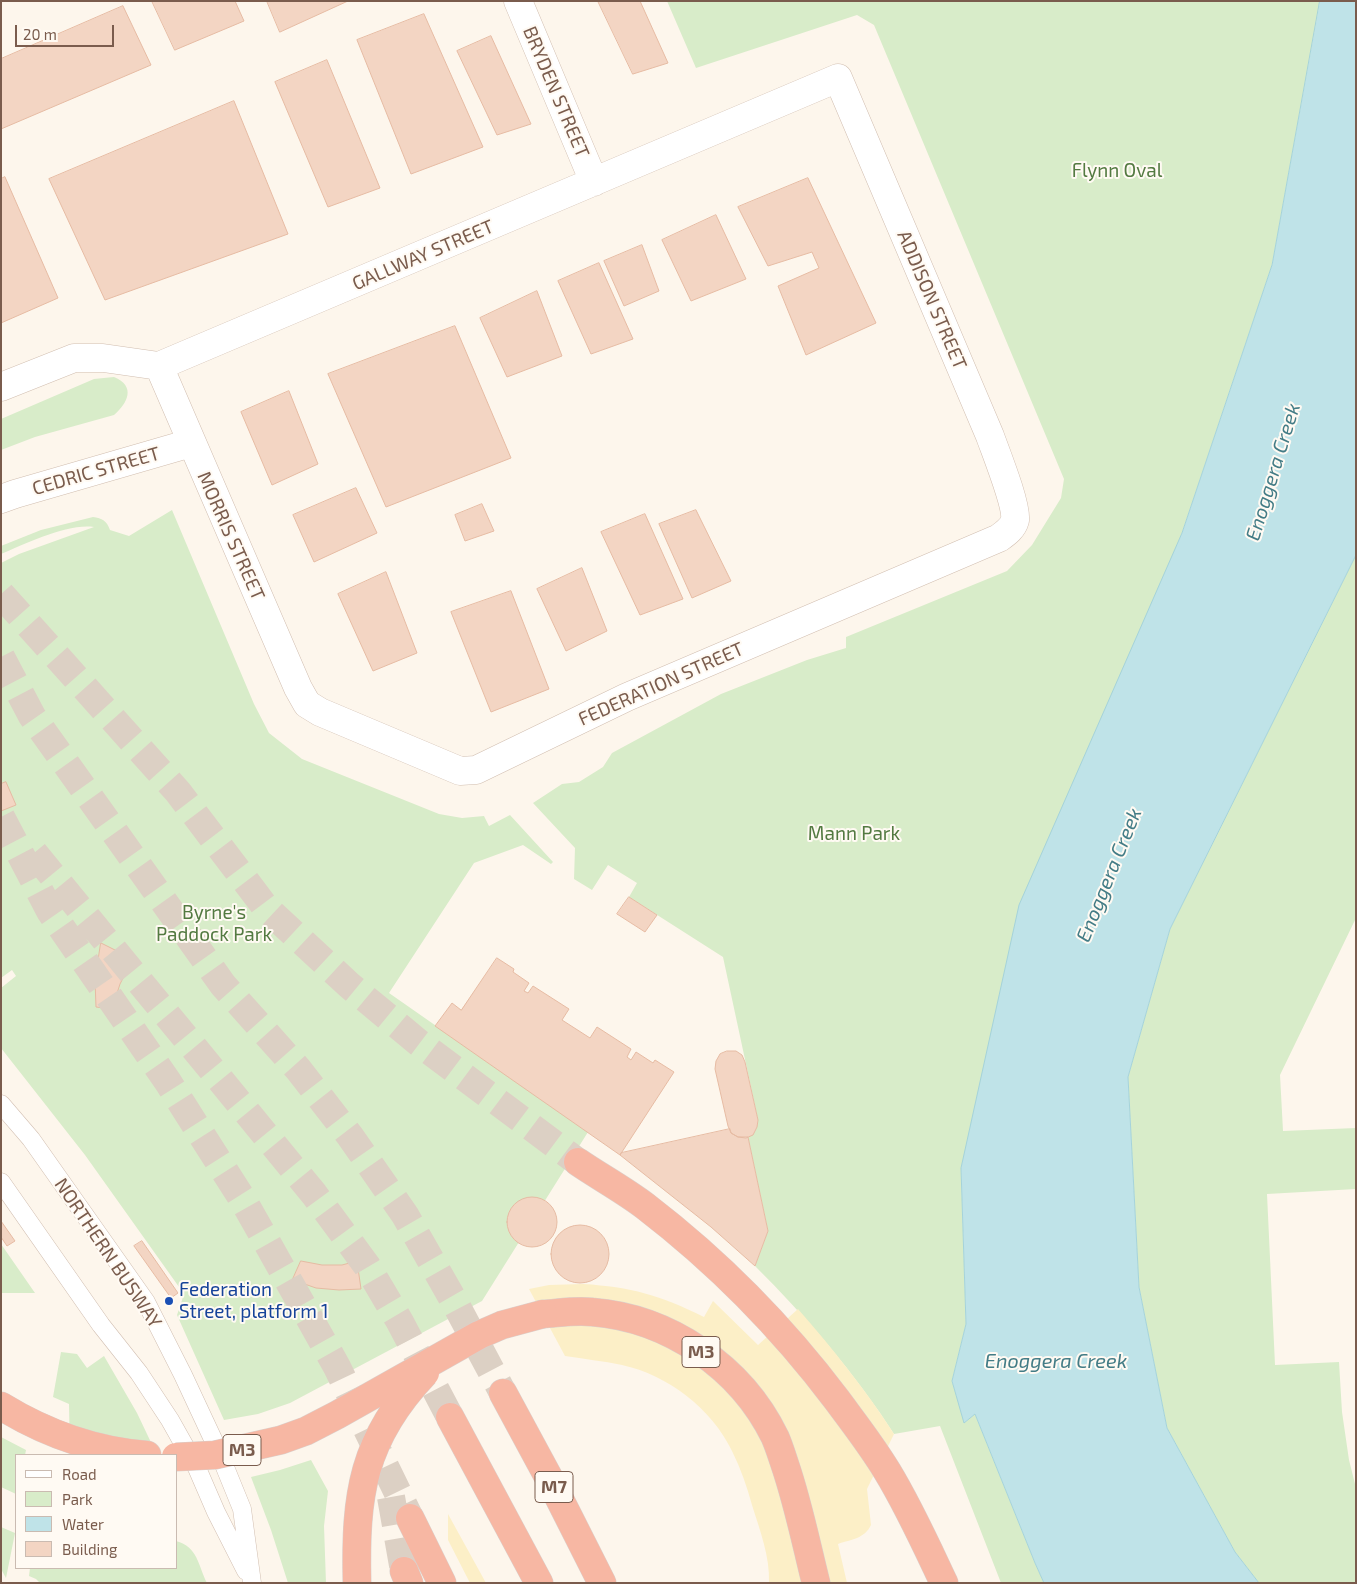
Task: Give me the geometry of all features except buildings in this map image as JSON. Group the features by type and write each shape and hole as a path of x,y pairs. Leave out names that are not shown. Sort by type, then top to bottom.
{"highway":[{"path":"578,1162 644,1206 732,1281 770,1319 799,1352 857,1426 886,1470 910,1511 944,1583"},
{"name":"M3","path":"178,1457 215,1455 281,1440 306,1430 337,1416 461,1344 520,1319 543,1314 590,1312 630,1318 660,1328 709,1357 734,1378 756,1406 775,1437 793,1488 816,1583"},
{"path":"357,1583 358,1506 362,1484 378,1440 386,1422 414,1384 435,1364 461,1344"},
{"name":"M7","path":"503,1393 602,1583"},
{"path":"1,1406 75,1441 111,1451 138,1454"},
{"path":"450,1418 539,1583"},
{"path":"410,1518 442,1583"}],"street":[{"name":"BRYDEN STREET","path":"518,1 594,182"},
{"name":"GALLWAY STREET","path":"159,366 838,78"},
{"name":"ADDISON STREET","path":"838,78 990,436 1014,507 1015,518 1013,525"},
{"path":"1,387 74,358 103,358 159,366"},
{"name":"MORRIS STREET","path":"159,366 298,688 307,704"},
{"name":"CEDRIC STREET","path":"1,499 191,443"},
{"name":"FEDERATION STREET","path":"307,704 320,712 460,771 476,770 627,697 1000,538 1013,525"}],"lane":[{"name":"NORTHERN BUSWAY","path":"1,1104 31,1139 146,1302 218,1450 242,1510 252,1583"},
{"name":"NORTHERN BUSWAY","path":"1,1182 170,1420 197,1468 216,1512 252,1583"}],"green space":[{"path":"667,1 1320,1 1272,265 1182,533 961,1168 966,1324 952,1381 965,1422 975,1414 1044,1583 1001,1583 940,1426 894,1434 863,1389 829,1346 755,1266 768,1231 748,1137 755,1130 758,1120 723,957 629,897 637,883 608,865 592,890 574,879 575,848 533,803 562,784 579,782 603,767 612,753 721,694 807,660 846,648 846,637 1007,571 1032,545 1061,498 1064,479 874,25 857,15 696,68"},
{"path":"114,377 125,385 128,395 123,405 114,415 35,437 1,450 1,419 94,379"},
{"name":"Byrne's Paddock Park","path":"172,510 254,704 269,733 302,759 439,814 462,818 484,816 489,826 510,815 553,862 551,864 523,845 474,863 389,993 588,1132 482,1301 290,1403 258,1414 224,1420 177,1315 184,1294 85,1155 1,1048 1,988 16,976 12,970 1,978 1,563 19,554 94,527 72,528 59,531 1,554 1,546 41,530 93,517 104,520 110,530 129,536"},
{"path":"1356,555 1356,918 1280,1075 1283,1131 1356,1128 1356,1189 1267,1194 1275,1365 1339,1362 1342,1412 1349,1460 1356,1488 1356,1583 1259,1583 1235,1552 1167,1428 1139,1287 1128,1077 1170,929"},
{"path":"1,1244 35,1293 1,1293"},
{"path":"61,1352 77,1354 87,1368 104,1356 137,1413 157,1454 70,1454 69,1404 53,1397"},
{"path":"1,1437 26,1450 25,1454 15,1454 15,1494 1,1487"},
{"path":"311,1460 328,1491 324,1526 326,1583 288,1583 251,1477"},
{"path":"1,1527 15,1533 6,1578 1,1569"},
{"path":"178,1542 193,1552 207,1583 40,1583 29,1576 30,1569 178,1569"}],"sand":[{"path":"583,1284 616,1287 645,1293 704,1317 713,1301 758,1345 798,1309 872,1401 894,1434 867,1489 871,1525 861,1536 838,1544 847,1583 769,1583 766,1553 746,1485 732,1451 713,1421 687,1396 656,1377 622,1365 565,1356 529,1289 549,1285"},
{"path":"448,1514 486,1583 470,1583 448,1540"}],"water":[{"name":"Enoggera Creek","path":"1320,1 1356,1 1356,555 1170,929 1128,1077 1139,1287 1167,1428 1235,1552 1259,1583 1044,1583 975,1414 964,1423 952,1381 966,1324 961,1168 1019,905 1182,533 1272,265"}],"tunnel":[{"path":"1,594 178,792 266,908 349,985 419,1043 578,1162"},
{"path":"1,657 32,716 223,985 298,1069 350,1136 405,1215 503,1393"},
{"path":"1,817 50,911 168,1082 243,1200 337,1367 410,1518"},
{"path":"34,853 314,1194 367,1266 400,1322 450,1417"},
{"path":"391,1497 404,1571"}],"place":[{"name":"Federation Street, platform 1","path":"169,1301"}],"park label":[{"name":"Flynn Oval","path":"1117,171"},
{"name":"Mann Park","path":"854,834"}]}
